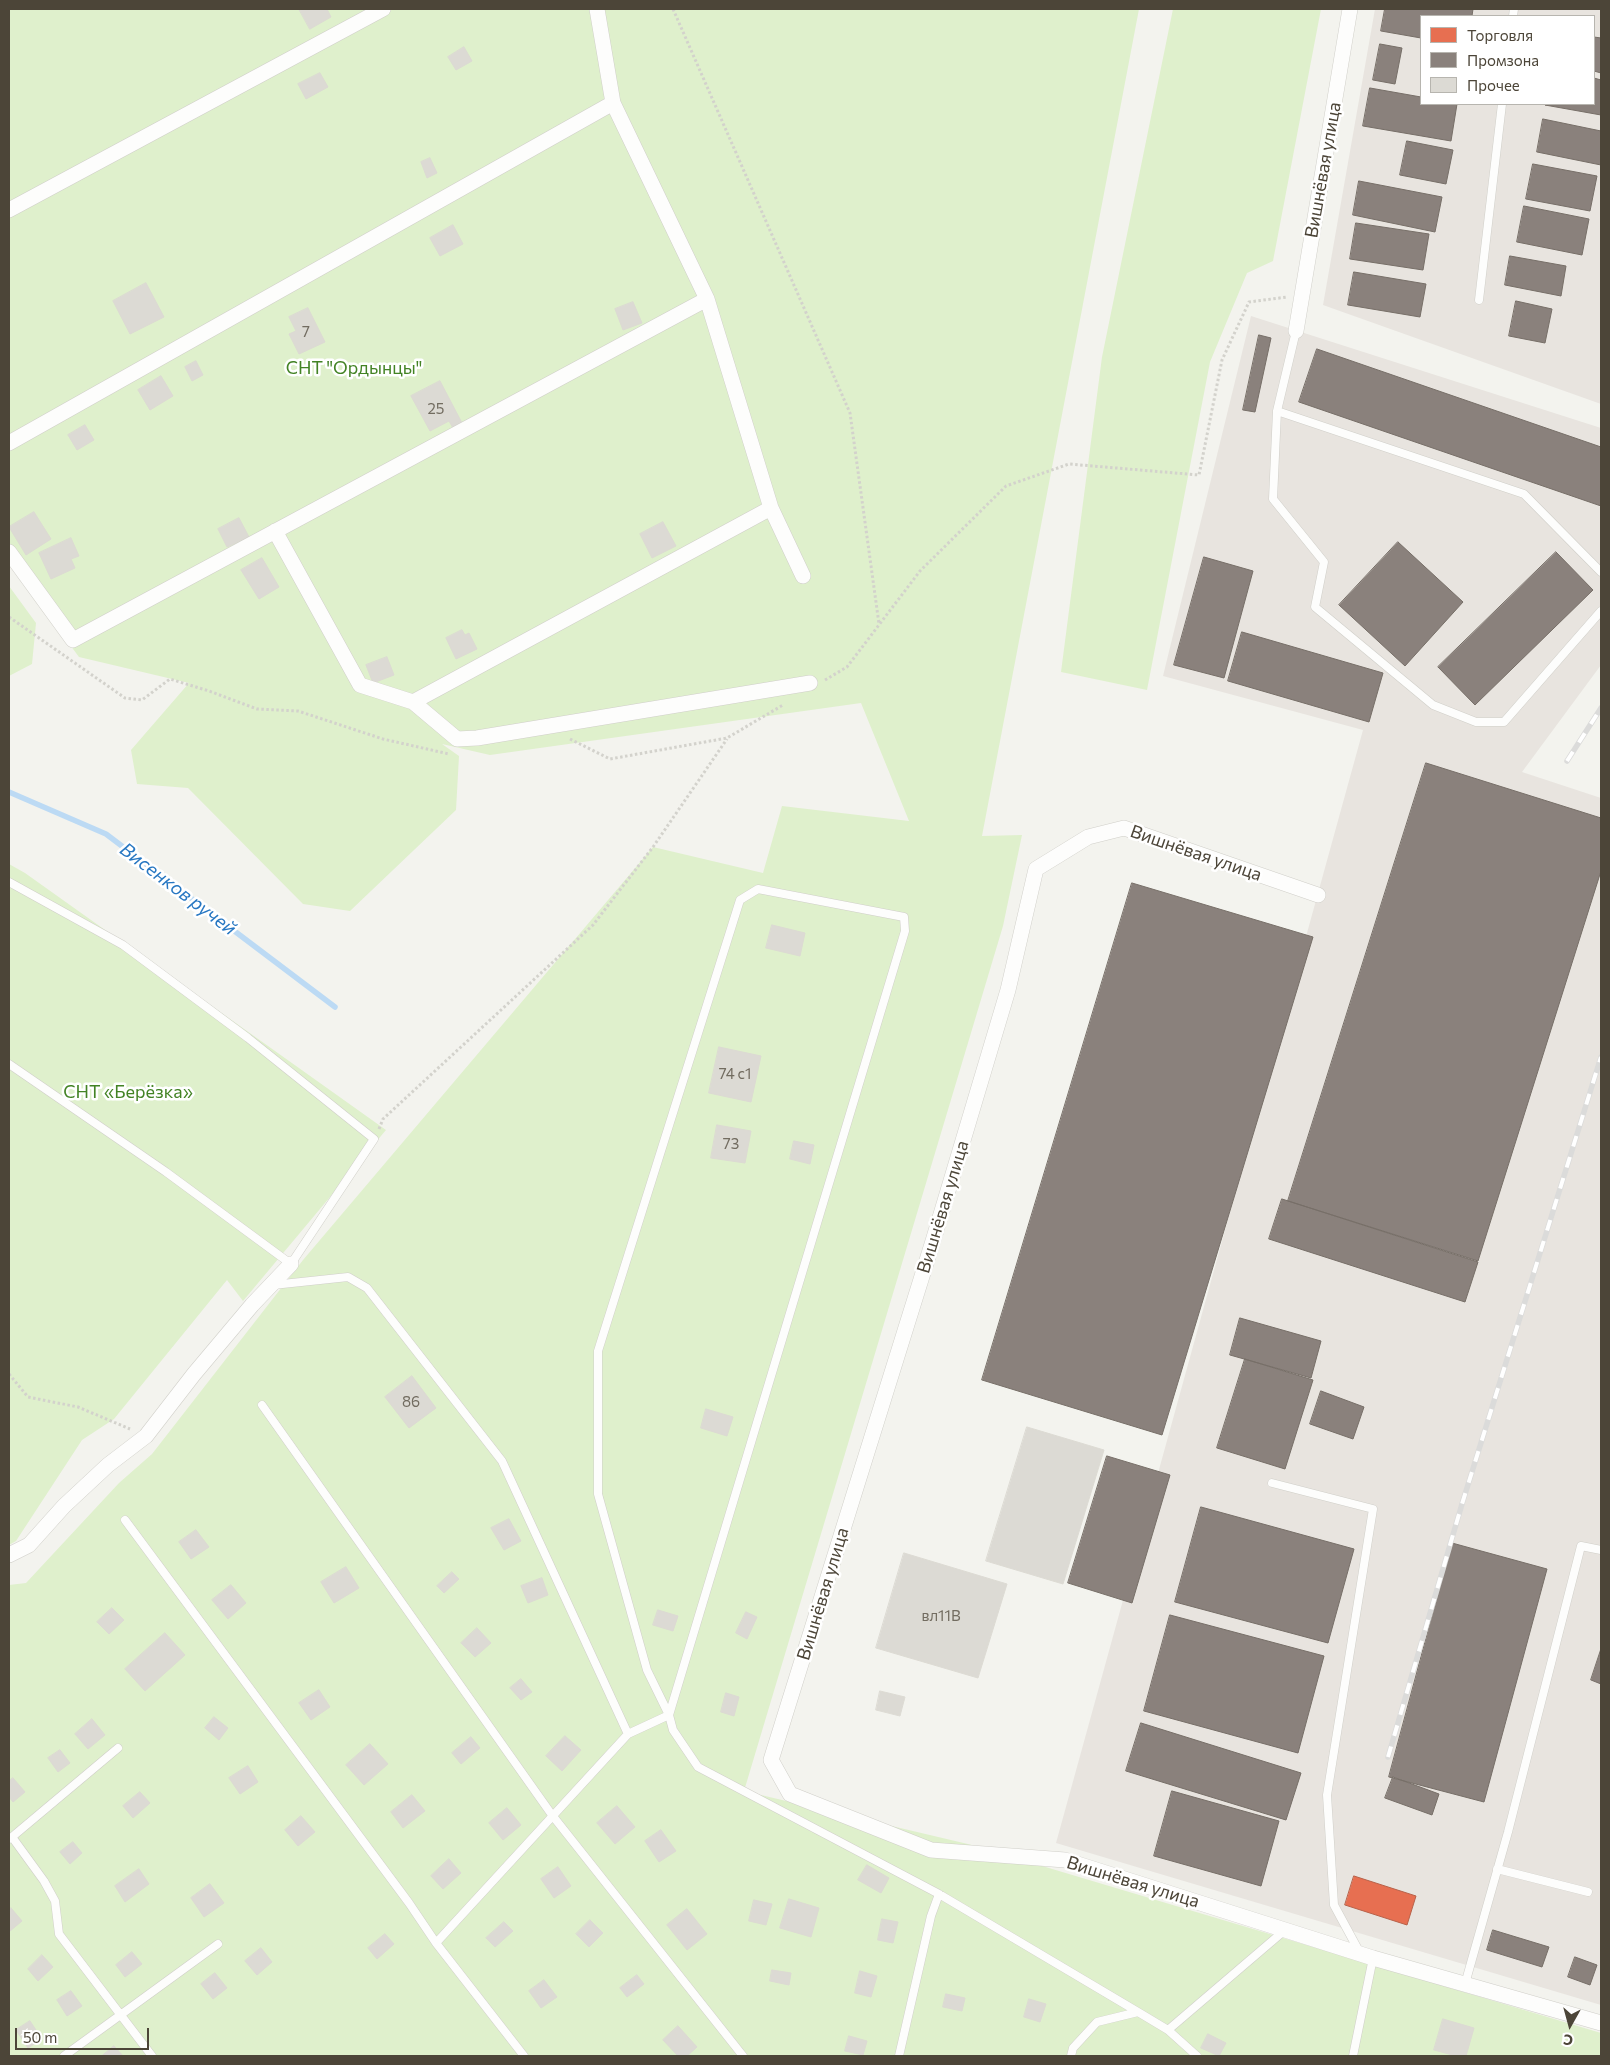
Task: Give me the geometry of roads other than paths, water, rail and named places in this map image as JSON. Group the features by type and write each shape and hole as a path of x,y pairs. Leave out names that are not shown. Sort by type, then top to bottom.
{"street":[{"path":"9,210 383,9"},
{"path":"597,9 613,103 706,299 771,508 804,576"},
{"name":"Вишнёвая улица","path":"1296,331 1350,9"},
{"path":"9,443 613,103"},
{"path":"9,552 72,640 706,299"},
{"path":"413,702 771,508"},
{"path":"275,531 360,685 413,702 457,739 477,738 815,682"},
{"name":"Вишнёвая улица","path":"1318,895 1124,828 1088,836 1036,869 1008,990 933,1241 771,1760 790,1794 931,1850 1065,1860 1367,1956 1601,2022"},
{"path":"9,1555 29,1545 64,1506 108,1465 146,1436 252,1304 292,1264"}],"lane":[{"path":"1479,300 1502,105"},
{"path":"1296,331 1278,411 1272,499 1324,562 1315,607 1434,705 1476,722 1504,722 1601,611"},
{"path":"1278,411 1524,494 1601,572"},
{"path":"9,882 124,945 248,1038 374,1139 292,1264 166,1172 9,1064"},
{"path":"436,1943 628,1734 669,1715 905,931 904,917 758,889 740,900 598,1351 598,1494 647,1670 669,1715 674,1730 698,1767 939,1894 1168,2030 1197,2056"},
{"path":"271,1285 348,1277 367,1288 502,1461 628,1734"},
{"path":"262,1405 552,1815 743,2056"},
{"path":"1272,1483 1373,1509 1327,1795 1334,1905 1367,1956 1354,2056"},
{"path":"125,1520 436,1943 524,2056"},
{"path":"1465,1984 1498,1869 1581,1546 1601,1550"},
{"path":"118,1748 10,1838 44,1881 55,1901 59,1934 152,2056"},
{"path":"1498,1869 1588,1892"},
{"path":"899,2056 931,1916 939,1894"},
{"path":"1168,2030 1285,1930"},
{"path":"64,2056 218,1944"},
{"path":"1071,2056 1073,2048 1097,2022 1138,2012"}],"waterway":[{"name":"Висенков ручей","path":"9,792 106,834 335,1007"}],"railway":[{"path":"1567,761 1601,708"},
{"path":"1388,1757 1462,1504 1601,1057"}],"park label":[{"name":"СНТ \"Ордынцы\"","path":"354,368"},
{"name":"СНТ «Берёзка»","path":"128,1092"}]}
